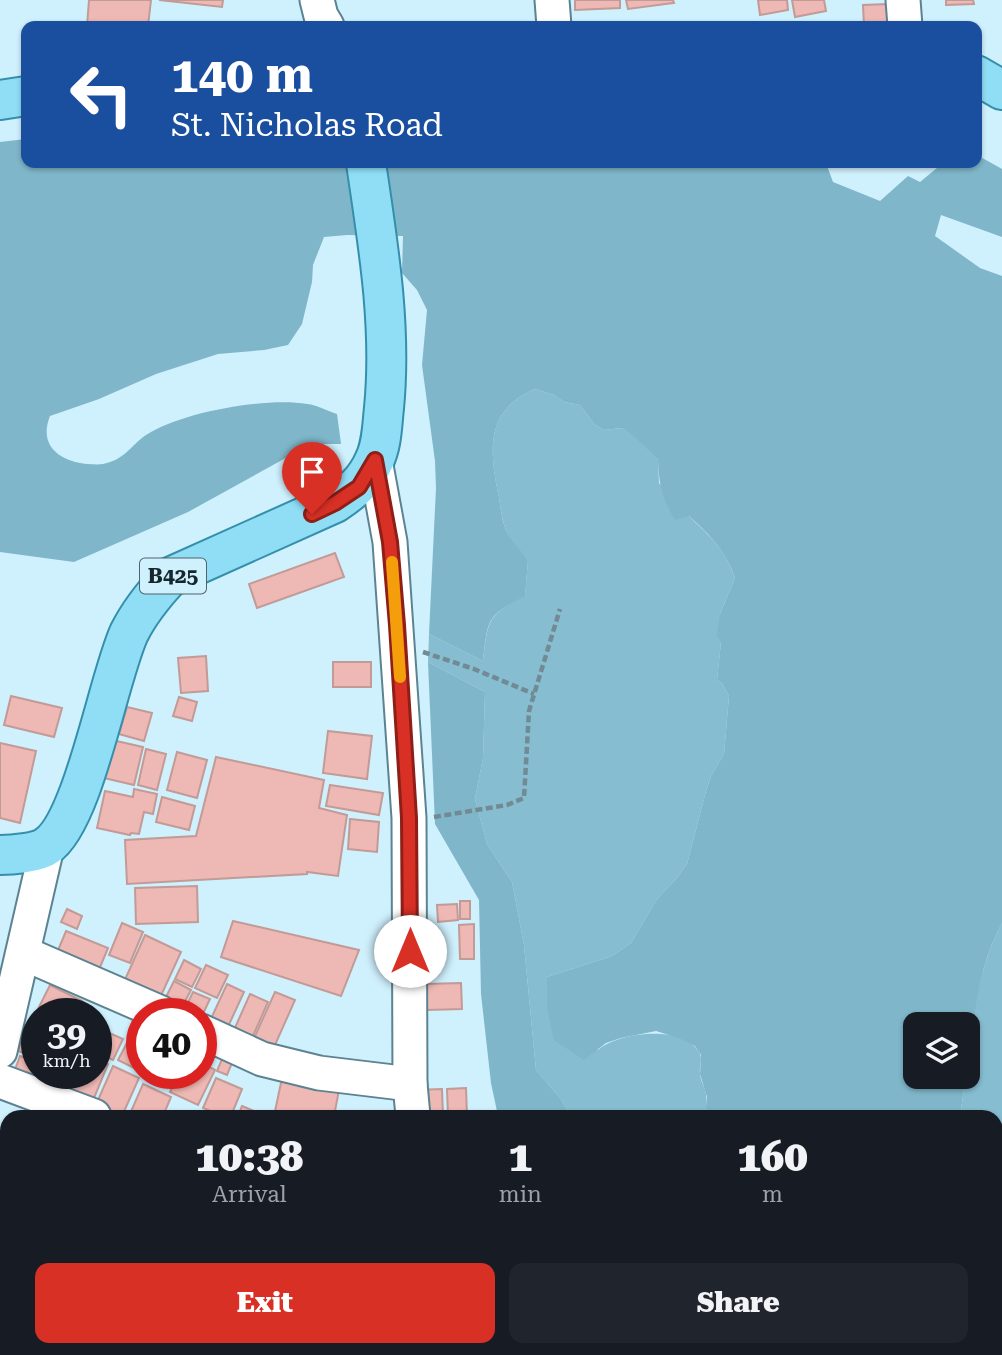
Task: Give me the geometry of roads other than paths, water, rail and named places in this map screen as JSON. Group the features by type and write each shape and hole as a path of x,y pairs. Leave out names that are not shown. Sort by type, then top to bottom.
{"main road":[{"path":"982,78 1002,90"},
{"path":"0,100 21,97"},
{"name":"B425","path":"47,847 70,818 130,633 155,593 170,577 335,503 359,487 375,460 380,443 387,343 378,244 367,168"},
{"path":"0,855 47,847"}],"street":[{"path":"317,0 324,21"},
{"path":"552,0 554,21"},
{"path":"903,0 905,21"},
{"path":"217,1038 262,1059 368,1081 412,1100 409,818 390,542 375,460"},
{"path":"0,1051 47,847"},
{"path":"23,953 126,998"},
{"path":"0,1081 78,1110"}]}
